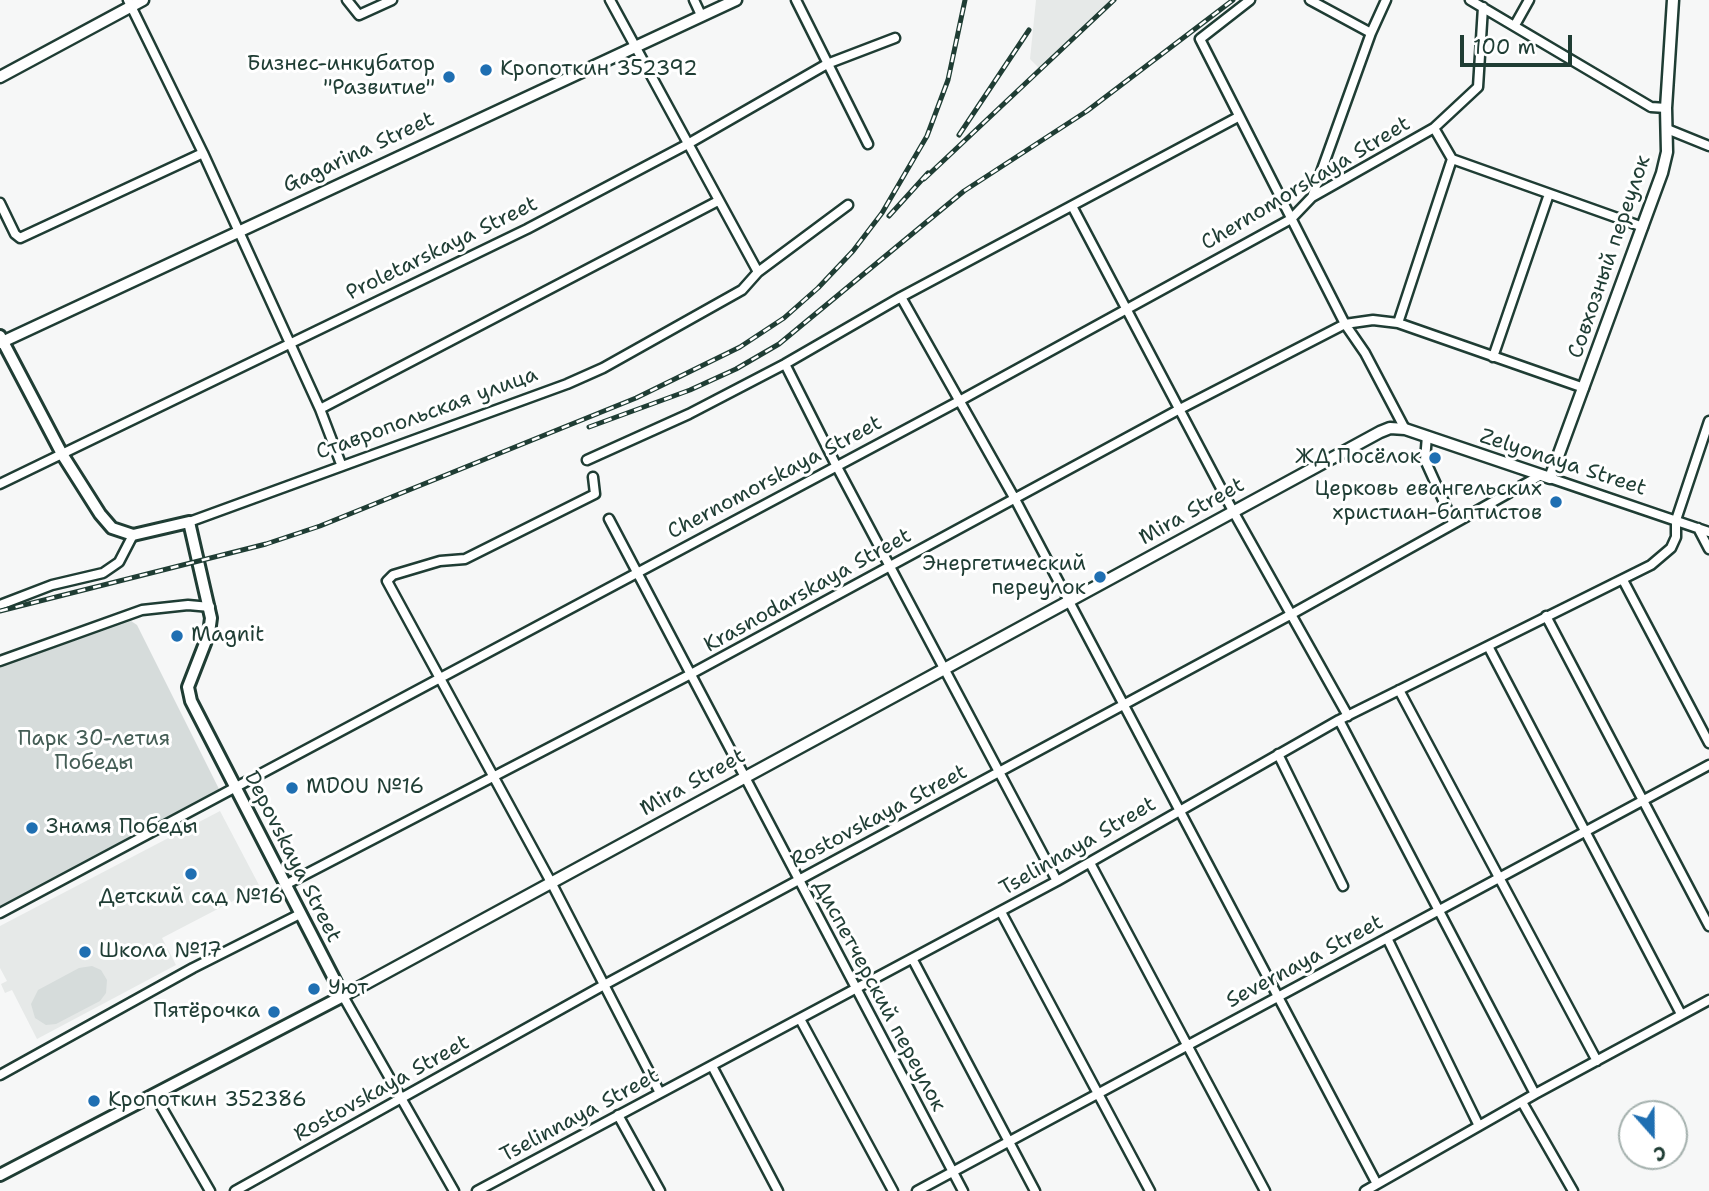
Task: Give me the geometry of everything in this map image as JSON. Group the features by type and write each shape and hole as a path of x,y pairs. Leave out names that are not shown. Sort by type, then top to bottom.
{"main road":[{"path":"1,340 62,454 100,514 112,528 132,535"},
{"name":"Ставропольская улица","path":"132,535 189,522"},
{"name":"Depovskaya Street","path":"189,522 210,607 209,633 187,687 198,718 343,996"},
{"name":"Mira Street","path":"0,1175 343,996"}],"street":[{"path":"0,77 129,3 143,0"},
{"path":"348,0 359,15 392,0"},
{"path":"610,0 632,46 758,272"},
{"path":"694,0 701,16"},
{"name":"Gagarina Street","path":"1,340 736,0"},
{"path":"796,0 868,144"},
{"path":"1250,0 1200,39 1345,324 1365,353 1405,429"},
{"path":"1310,0 1371,33"},
{"path":"1312,197 1371,33 1386,0"},
{"path":"1470,0 1651,107 1666,108"},
{"path":"1515,25 1529,0"},
{"name":"Совхозный переулок","path":"1546,476 1584,387 1662,173 1667,152 1666,108 1673,0"},
{"path":"129,3 203,153 320,409 341,464"},
{"name":"Chernomorskaya Street","path":"0,913 961,400 1290,219 1312,197 1434,128 1478,87 1483,7"},
{"name":"Proletarskaya Street","path":"0,484 527,229 686,145 827,64 895,38"},
{"path":"587,460 689,414 1238,117"},
{"path":"1434,128 1452,159 1643,228"},
{"path":"1667,129 1709,146"},
{"path":"0,203 15,234 20,238 203,153"},
{"path":"1398,323 1452,159"},
{"path":"1493,357 1549,194"},
{"path":"320,409 718,201"},
{"name":"Ставропольская улица","path":"189,522 341,464 567,384 603,368 742,290 758,272 849,205"},
{"path":"1072,206 1178,410 1290,615 1535,1094"},
{"path":"901,297 1016,501 1121,705 1377,1184"},
{"path":"1345,324 1373,320 1398,323 1584,387"},
{"name":"Krasnodarskaya Street","path":"285,885 495,778 889,565 1016,501 1178,410 1345,324"},
{"path":"785,363 836,465 1057,881"},
{"name":"Tselinnaya Street","path":"477,1191 1001,912 1343,718 1650,565 1671,548 1676,537 1676,520 1709,421"},
{"name":"Mira Street","path":"343,996 1380,432 1390,428 1405,429"},
{"name":"Zelyonaya Street","path":"1405,429 1709,532"},
{"path":"1427,436 1425,460 1453,522"},
{"name":"Rostovskaya Street","path":"235,1191 604,985 1290,615 1453,522 1546,476"},
{"path":"593,477 596,494 465,559 440,561 393,575 387,581 552,884 660,1093"},
{"name":"Диспетчерский переулок","path":"609,519 635,573 745,775 855,990 963,1191"},
{"path":"1698,528 1709,549"},
{"path":"0,605 52,585 103,573 119,562 132,535"},
{"path":"1623,580 1709,743"},
{"path":"0,661 142,610 188,605 210,607"},
{"path":"1546,616 1709,926"},
{"path":"1488,646 1588,832 1681,1014"},
{"path":"1399,690 1597,1061"},
{"path":"1278,754 1343,886"},
{"name":"Severnaya Street","path":"918,1191 1498,876 1588,832 1709,765"},
{"path":"1090,863 1265,1191"},
{"path":"1001,912 1150,1191"},
{"path":"0,1075 193,968 300,914"},
{"path":"1387,938 1479,1126"},
{"path":"913,960 1035,1191"},
{"name":"Depovskaya Street","path":"343,996 454,1191"},
{"path":"1365,1191 1535,1094 1709,1000"},
{"path":"800,1018 893,1191"},
{"path":"712,1066 778,1191"},
{"path":"154,1094 210,1191"},
{"path":"1522,1102 1573,1191"},
{"path":"618,1115 660,1191"}],"shaded area":[{"path":"1036,0 1112,0 1040,69 1030,59"},
{"name":"Школа №17","path":"220,811 260,887 162,938 176,965 37,1039 12,990 5,993 1,984 7,981 0,968 0,926"}],"green space":[{"name":"Парк 30-летия Победы","path":"131,621 137,625 221,793 0,908 0,667"},
{"path":"92,966 101,970 107,980 106,993 100,1001 56,1024 46,1025 35,1018 31,1004 38,990 79,968"}],"railway":[{"path":"0,611 266,544 320,526 636,398 740,347 784,318 818,288 853,251 882,213 927,136 948,80 965,0"},
{"path":"924,179 1114,0"},
{"path":"589,427 690,390 736,369 779,344 964,191 1087,111 1233,0"},
{"path":"959,135 1029,30"},
{"path":"889,216 928,173"}],"place":[{"name":"Кропоткин 352392","path":"486,70"},
{"name":"Бизнес-инкубатор \"Развитие\"","path":"449,77"},
{"name":"ЖД Посёлок","path":"1435,458"},
{"name":"Церковь евангельских христиан-баптистов","path":"1556,502"},
{"name":"Энергетический переулок","path":"1100,577"},
{"name":"Magnit","path":"177,636"},
{"name":"MDOU №16","path":"292,788"},
{"name":"Знамя Победы","path":"32,828"},
{"name":"Детский сад №16","path":"191,874"},
{"name":"Школа №17","path":"85,952"},
{"name":"Уют","path":"314,989"},
{"name":"Пятёрочка","path":"274,1012"},
{"name":"Кропоткин 352386","path":"94,1101"}]}
